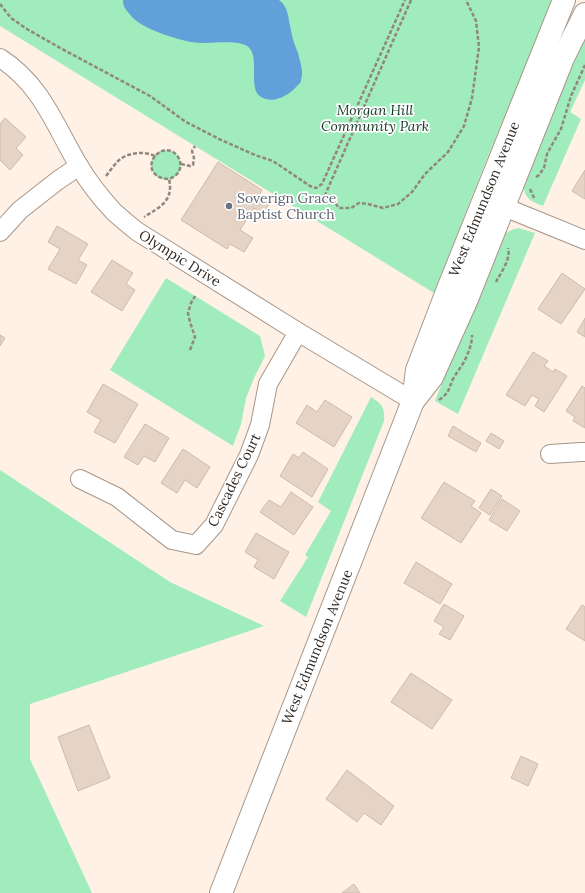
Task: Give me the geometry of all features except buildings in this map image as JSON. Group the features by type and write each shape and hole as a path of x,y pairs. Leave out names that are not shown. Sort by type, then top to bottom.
{"street":[{"name":"West Edmundson Avenue","path":"414,401 417,370 564,0"},
{"name":"West Edmundson Avenue","path":"221,893 414,401 432,377 467,299 564,58 585,14"},
{"name":"Olympic Drive","path":"0,58 12,66 31,85 48,108 79,166 96,191 115,213 129,225 160,247 414,401"},
{"path":"504,148 507,168 497,193 496,199 498,203 504,207 585,240"},
{"path":"0,232 20,210 79,166"},
{"name":"Cascades Court","path":"80,479 117,497 172,540 196,545 214,525 248,455 260,425 268,384 298,332"},
{"path":"550,454 585,452"}],"path":[{"path":"0,4 11,18 27,29 150,96 186,122 219,140 273,161 310,186 316,188 322,184 405,0"},
{"path":"410,0 325,195 327,199 333,200 340,208 351,208 359,203 383,208 398,204 412,192 425,174 448,152 464,126 472,98 478,47 476,21 466,0"},
{"path":"533,178 539,175 544,168 547,154 561,129 570,96 585,65"},
{"path":"181,164 190,166 193,165 194,158 192,151 195,146"},
{"path":"169,150 178,156 181,164 177,174 169,179 160,178 152,170 152,162 155,156 161,151 169,150"},
{"path":"96,191 115,164 123,157 140,153 148,153 155,156"},
{"path":"129,225 162,206 166,202 170,192 169,179"},
{"path":"528,185 535,200"},
{"path":"190,350 195,337 188,313 195,296"}],"green space":[{"name":"Morgan Hill Community Park","path":"0,0 553,0 486,161 434,293 0,26"},
{"path":"585,35 585,80 570,112 581,119 543,206 535,203 527,197 523,186 577,47"},
{"path":"166,150 176,155 181,165 176,175 166,180 156,175 151,165 156,155"},
{"path":"519,228 535,233 458,414 435,401 499,240 508,232"},
{"path":"166,278 260,336 265,356 246,398 241,424 233,446 110,370"},
{"path":"371,397 382,406 384,421 306,617 280,601 308,557 305,555 331,511 318,502"},
{"path":"0,470 170,582 264,626 30,704 30,759 92,893 0,893"}],"water":[{"path":"123,0 279,0 285,6 298,53 302,70 300,82 293,90 280,98 270,100 261,97 255,86 254,61 249,47 236,43 191,42 160,33 144,26 133,18 124,7"}],"place":[{"name":"Soverign Grace Baptist Church","path":"229,206"}]}
